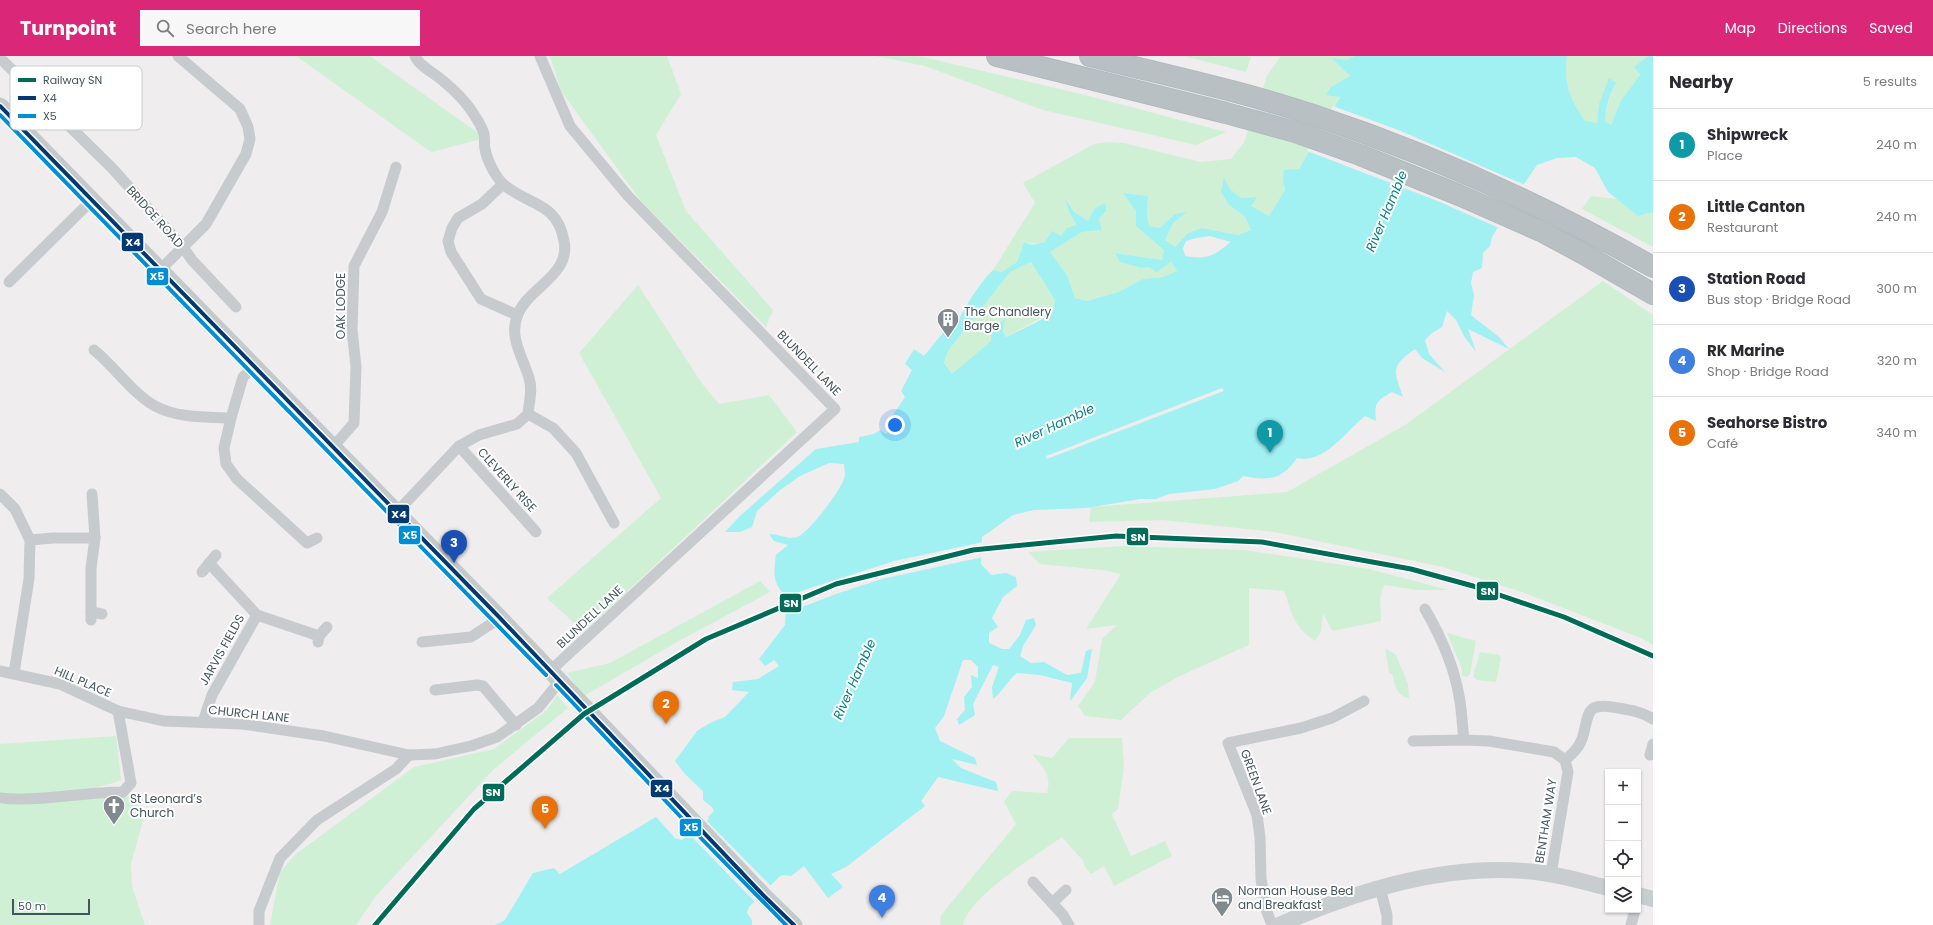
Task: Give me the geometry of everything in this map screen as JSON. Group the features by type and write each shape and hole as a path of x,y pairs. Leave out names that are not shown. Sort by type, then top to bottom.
{"highway":[{"path":"997,56 1226,113 1295,132 1385,164 1484,206 1582,253 1653,294"},
{"path":"1090,56 1231,90 1315,116 1405,148 1503,190 1593,233 1653,267"}],"main road":[{"path":"0,106 10,116"},
{"path":"23,130 500,618 698,828 794,925"}],"street":[{"path":"160,270 206,224 246,154 250,138 248,127 240,109 178,56"},
{"path":"415,56 418,62 443,80 461,97 472,112 484,135 485,150 492,169 503,184 550,212 560,223 565,242 565,256 560,268 524,302 517,315 514,329 517,348 529,378 531,389 528,414 553,428 576,453 614,523"},
{"name":"BLUNDELL LANE","path":"540,56 570,126 628,196 835,408 555,676"},
{"name":"BRIDGE ROAD","path":"0,58 10,68"},
{"name":"BRIDGE ROAD","path":"70,130 112,168 183,247 192,260 236,307"},
{"name":"OAK LODGE","path":"333,447 354,423 356,367 352,329 354,266 382,212 396,166"},
{"path":"503,184 482,204 458,218 452,228 448,241 451,252 481,299 517,315"},
{"path":"9,282 92,200"},
{"path":"94,350 106,353 140,396 155,406 177,414 231,418"},
{"path":"254,367 243,377 231,418 224,448 226,464 235,483 307,543 317,538"},
{"name":"CLEVERLY RISE","path":"397,512 459,446 479,436 517,424 528,414"},
{"name":"CLEVERLY RISE","path":"459,446 536,532"},
{"path":"0,494 15,509 30,540 29,579 14,673"},
{"path":"92,494 88,507 95,538 91,568 91,616 102,614"},
{"path":"30,540 53,538 95,538"},
{"name":"JARVIS FIELDS","path":"209,563 257,615 318,639 327,627"},
{"path":"1425,609 1436,629 1455,682 1459,696 1464,740"},
{"name":"JARVIS FIELDS","path":"203,722 212,695 257,615"},
{"path":"422,641 471,637 500,618"},
{"name":"HILL PLACE","path":"0,671 60,684 118,711"},
{"name":"CHURCH LANE","path":"118,711 164,721 242,724 324,736 409,755 435,754 471,746 497,737 516,725 538,708 555,676"},
{"path":"435,690 478,685 482,686 516,725"},
{"name":"GREEN LANE","path":"1272,925 1266,909 1260,880 1260,837 1257,815 1228,743 1298,729 1332,718 1364,701"},
{"path":"1413,741 1489,741 1554,752 1565,760 1575,752 1582,740 1587,715 1595,707 1606,706 1644,713 1653,719"},
{"path":"0,798 18,800 100,792 123,792 131,783 118,711"},
{"path":"1650,755 1653,744"},
{"path":"260,924 258,910 280,858 317,820 396,768 409,755"},
{"name":"BENTHAM WAY","path":"1551,874 1568,772 1565,760"},
{"path":"1279,925 1307,912 1380,888 1421,878 1459,872 1494,869 1551,874 1605,887"},
{"path":"1033,882 1069,925"},
{"path":"1380,888 1387,914 1387,925"},
{"path":"1052,903 1066,890"},
{"path":"1632,925 1636,913"}],"green space":[{"path":"296,56 370,56 485,138 431,152"},
{"path":"550,56 667,56 681,94 656,135 686,211 773,310 766,327 640,200 561,91"},
{"path":"876,56 919,56 1081,94 1226,132 1196,145 1043,110 925,66"},
{"path":"1183,56 1245,56 1251,57 1246,72"},
{"path":"1281,56 1354,56 1349,60 1333,58 1350,76 1331,87 1327,95 1340,96 1299,169 1283,181 1285,190 1269,217 1251,206 1257,197 1241,198 1230,189 1224,179 1229,205 1245,217 1251,230 1238,235 1202,228 1188,233 1175,247 1164,240 1173,222 1186,213 1175,214 1160,228 1149,226 1147,216 1148,196 1124,193 1136,211 1136,226 1164,249 1162,260 1116,253 1120,262 1141,268 1171,262 1177,271 1163,277 1143,279 1118,292 1087,301 1075,299 1067,275 1050,252 1082,232 1102,230 1099,219 1106,211 1094,209 1088,221 1074,212 1070,214 1078,225 1059,237 1046,242 1024,242 1017,262 1002,272 993,270 1035,203 1023,183 1094,144 1108,142 1123,143 1201,162 1231,159 1244,142 1267,76"},
{"path":"1567,56 1648,56 1634,67 1640,75 1620,102 1611,125 1605,121 1606,111 1616,83 1599,104 1597,123 1585,121 1571,98 1566,75"},
{"path":"1591,196 1617,199 1638,216 1653,212 1653,247 1582,209"},
{"path":"1031,262 1055,300 1053,311 1006,337 1003,331 1004,319 991,341 952,375 944,363 948,351 1010,272"},
{"path":"1603,281 1653,315 1653,645 1641,638 1522,592 1443,567 1274,532 1163,520 1089,522 1091,507 1287,492 1405,425"},
{"path":"638,285 701,382 719,404 769,395 797,432 584,632 547,598 661,498 579,353"},
{"path":"1124,546 1245,550 1369,569 1449,590 1417,590 1384,585 1380,597 1381,621 1332,631 1323,613 1321,632 1315,641 1298,625 1284,591 1249,588 1249,645 1182,675 1151,692 1121,720 1085,716 1078,706 1095,682 1102,639 1117,625 1086,629 1121,574 1102,570 1040,564 1028,552"},
{"path":"760,581 770,592 677,642 584,696 567,673 610,663"},
{"path":"1447,633 1476,641 1470,674 1467,677 1462,676 1461,666"},
{"path":"1385,648 1396,655 1408,684 1409,698 1402,695 1397,690 1393,675 1389,673"},
{"path":"1480,652 1499,655 1501,658 1496,682 1477,680 1473,677"},
{"path":"557,695 568,708 493,770 375,897 356,925 270,925 280,872 296,854 414,767 494,749 547,710"},
{"path":"116,736 121,780 94,788 44,794 0,793 0,744"},
{"path":"1069,738 1122,738 1124,767 1118,809 1112,814 1131,856 1165,841 1172,856 1114,886 1104,866 1091,874 1083,864 1084,862 1062,837 1005,877 990,890 967,914 963,925 940,925 941,915 1016,824 1004,802 1012,791 1047,793 1048,781 1046,772 1032,754 1052,758"},
{"path":"131,796 145,813 131,864 132,886 145,925 0,925 0,804"}],"water":[{"name":"River Hamble","path":"1354,56 1567,56 1566,75 1571,98 1585,121 1597,123 1599,104 1609,78 1616,83 1608,101 1605,116 1605,121 1611,125 1620,102 1640,75 1634,67 1648,56 1653,56 1653,212 1638,216 1608,192 1595,168 1576,157 1557,158 1537,165 1492,237 1490,246 1483,253 1482,268 1473,272 1471,283 1474,295 1471,315 1499,337 1509,349 1468,329 1476,352 1464,336 1456,320 1447,311 1442,327 1432,333 1425,340 1429,354 1445,372 1422,358 1415,349 1402,360 1396,369 1397,380 1403,397 1392,392 1379,400 1375,410 1376,421 1365,416 1326,452 1307,459 1297,458 1286,471 1280,475 1267,478 1252,478 1243,476 1238,481 1215,489 1169,494 1156,499 1140,499 1086,508 1034,510 1013,515 982,537 981,564 991,575 1006,573 1016,577 1017,586 1003,597 992,618 998,627 989,633 989,643 1002,649 1009,649 1020,635 1026,620 1034,618 1036,625 1023,646 1020,656 1031,663 1044,662 1067,675 1081,673 1086,651 1092,649 1087,678 1070,701 1072,683 1040,675 1017,673 993,699 992,687 999,667 993,665 973,704 975,715 959,725 957,719 965,710 964,697 972,687 971,675 978,678 978,667 971,660 963,660 944,716 935,728 940,741 975,758 977,765 952,759 961,768 996,782 998,791 938,777 921,801 925,806 846,867 831,874 843,887 828,898 804,866 791,876 783,875 779,877 749,907 747,913 752,920 752,925 495,925 505,920 533,873 554,868 560,874 656,817 675,838 682,840 687,837 689,838 709,819 708,817 714,811 712,807 703,800 703,791 685,774 675,761 697,731 710,723 725,717 749,692 732,690 733,682 758,679 779,666 774,660 765,666 759,659 785,625 787,598 779,588 775,578 774,568 776,555 788,545 774,541 769,534 794,538 802,534 816,520 837,493 845,476 844,464 829,463 800,476 780,490 757,511 752,527 740,532 725,532 740,516 816,449 859,442 859,437 874,434 880,430 886,434 895,427 889,421 905,397 901,391 912,370 905,364 914,349 924,356 951,323 958,321 974,294 993,270 1002,272 1017,262 1024,242 1032,245 1045,242 1052,231 1061,236 1067,228 1077,225 1070,214 1065,199 1074,212 1088,221 1094,209 1105,203 1106,211 1099,219 1102,230 1082,232 1050,252 1067,275 1075,298 1087,301 1118,292 1143,279 1163,277 1177,271 1171,262 1157,272 1149,267 1141,268 1120,262 1115,253 1162,260 1164,250 1136,226 1136,211 1123,193 1148,196 1147,216 1149,226 1160,228 1175,214 1187,212 1173,223 1165,240 1175,247 1188,233 1202,228 1238,235 1251,230 1245,217 1229,205 1221,192 1224,178 1230,189 1241,198 1257,197 1251,206 1269,216 1285,190 1283,181 1284,170 1299,169 1340,97 1326,95 1331,87 1350,76 1332,58 1348,60","holes":["1210,236 1231,242 1210,256 1185,256 1183,248 1186,241","1031,262 1055,300 1053,311 1039,321 1006,337 1003,331 1005,318 991,332 991,341 952,374 944,363 948,351 1010,272"]}],"pier":[{"path":"1333,106 1401,131 1525,185 1499,228 1435,200 1307,151"},
{"path":"1222,388 1224,391 1047,459 1046,456"},
{"path":"983,542 983,557 882,579 839,593 784,614 784,598 807,589 894,561"},
{"path":"706,820 772,887 756,903 690,835"}],"rail line":[{"name":"SN","path":"375,925 474,809 584,714 706,639 836,584 973,550 1116,536 1262,542 1411,569 1473,586 1564,617 1653,656"}],"transit line":[{"name":"X4","path":"0,106 10,116"},
{"name":"X5","path":"0,115 10,125"},
{"name":"X5","path":"15,130 546,675"},
{"name":"X4","path":"23,130 500,618 764,896 794,925"},
{"name":"X5","path":"556,685 694,831 786,925"}],"place":[{"name":"The Chandlery Barge","path":"948,338"},
{"name":"Shipwreck","path":"1270,453"},
{"name":"Station Road","path":"454,563"},
{"name":"Little Canton","path":"666,724"},
{"name":"St Leonard’s Church","path":"114,826"},
{"name":"Seahorse Bistro","path":"545,829"},
{"name":"RK Marine","path":"882,918"},
{"name":"Norman House Bed and Breakfast","path":"1222,918"}]}
